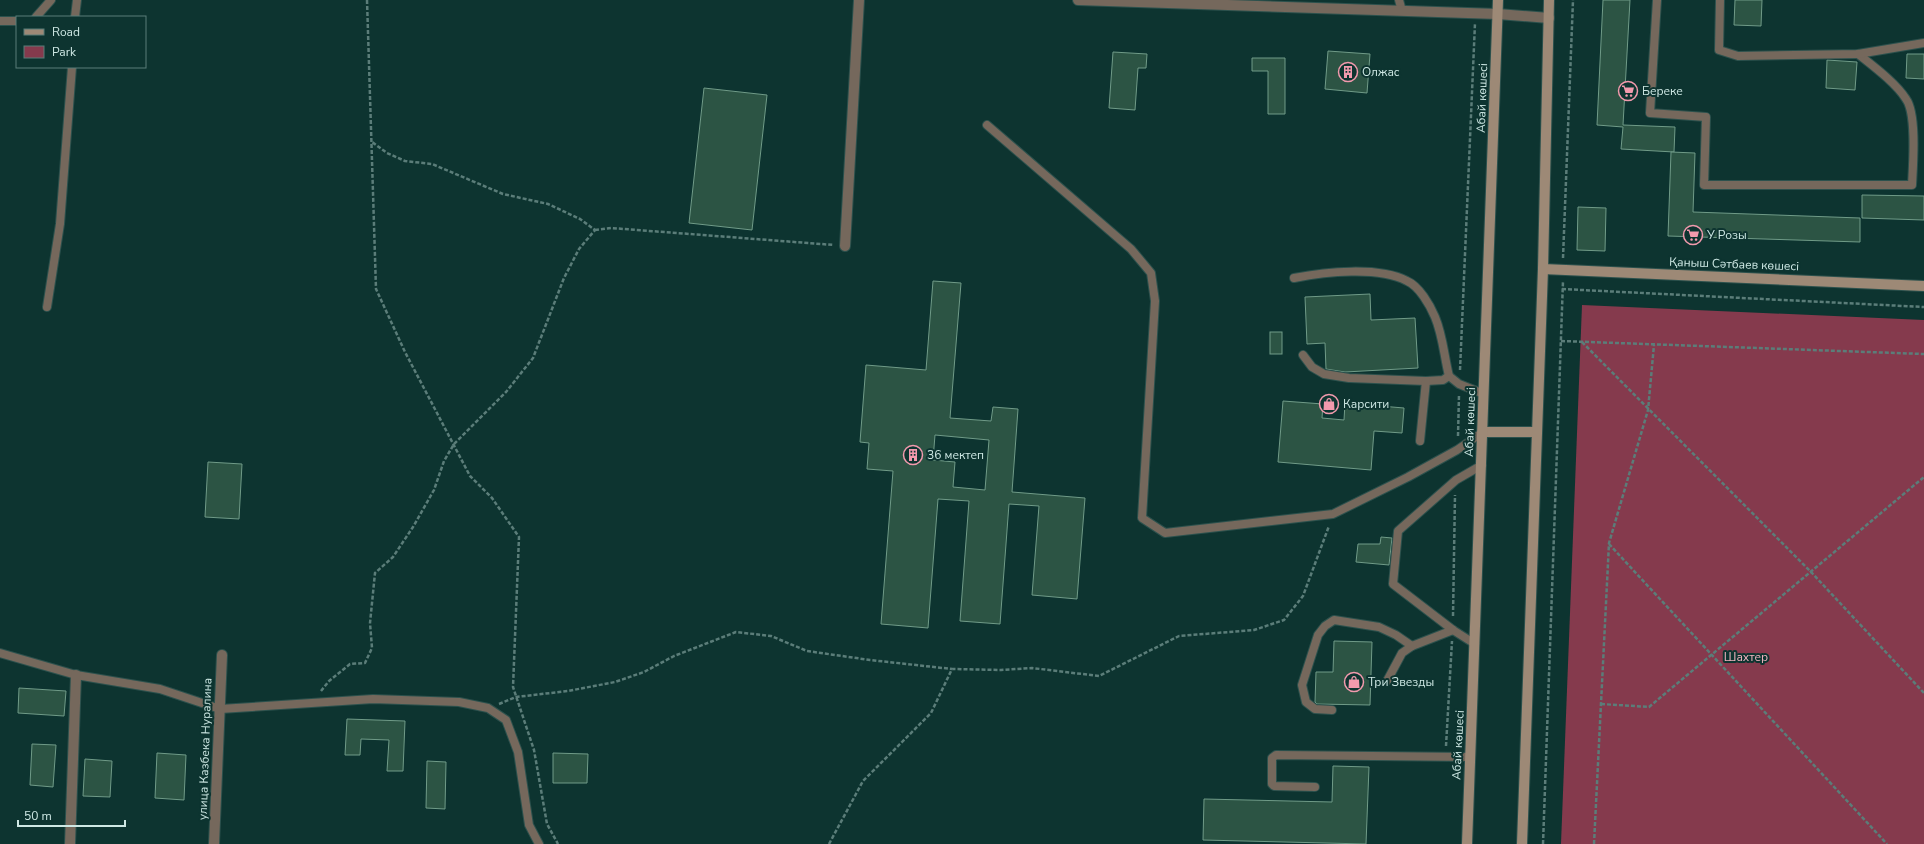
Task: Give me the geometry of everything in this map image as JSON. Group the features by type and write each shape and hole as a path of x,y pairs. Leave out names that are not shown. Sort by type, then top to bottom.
{"main road":[{"name":"Абай көшесі","path":"1467,844 1498,0"},
{"path":"1522,844 1543,269 1549,0"},
{"name":"Қаныш Сәтбаев көшесі","path":"1543,269 1924,286"},
{"path":"1483,432 1537,432"}],"street":[{"path":"845,246 859,0"},
{"path":"1078,0 1498,14 1549,18"},
{"name":"улица Казбека Нуралина","path":"214,844 222,655"},
{"path":"70,844 76,675"}],"lane":[{"path":"37,16 51,0"},
{"path":"76,16 77,0"},
{"path":"1400,0 1402,11"},
{"path":"1657,0 1650,112 1706,116 1704,185 1912,185 1912,117 1907,99 1879,70 1858,54"},
{"path":"1720,0 1719,50 1738,56 1858,54 1924,43"},
{"path":"0,21 16,21"},
{"path":"47,307 60,224 72,68"},
{"path":"987,125 1131,249 1151,273 1155,301 1142,518 1166,533 1333,514 1408,477 1457,450 1483,432"},
{"path":"1294,278 1309,275 1364,272 1392,275 1408,281 1423,296 1434,315 1442,336 1449,376 1459,384 1484,394"},
{"path":"1303,355 1312,367 1324,374 1349,378 1426,381 1443,380 1449,376"},
{"path":"1420,441 1426,381"},
{"path":"1475,644 1453,630 1393,584 1398,531 1456,480 1482,465"},
{"path":"1332,710 1316,709 1306,702 1302,685 1318,635 1325,626 1334,620 1379,627 1396,635 1412,646"},
{"path":"1387,681 1400,657 1412,646 1453,630"},
{"path":"0,653 76,675 160,689 220,709 373,699 459,702 488,708 506,720 518,752 529,825 539,844"},
{"path":"1315,788 1274,786 1272,784 1272,758 1276,755 1471,757"}],"path":[{"path":"367,0 376,289 405,352 470,476 492,498 519,537 513,687 534,750 547,824 558,844"},
{"path":"1543,844 1573,0"},
{"path":"372,142 387,153 405,161 432,164 503,194 548,204 580,220 595,230 611,228 845,246"},
{"path":"312,703 329,681 350,664 365,663 372,648 370,623 375,572 393,557 413,527 434,490 444,461 454,444 506,392 533,358 564,278 579,249 595,230"},
{"path":"1562,289 1924,307"},
{"path":"1560,341 1924,354"},
{"path":"1582,342 1648,410 1812,573 1924,693"},
{"path":"1594,844 1609,543 1648,410 1654,344"},
{"path":"1601,704 1650,707 1812,573 1924,477"},
{"path":"488,708 516,697 568,691 615,682 644,672 674,656 736,632 771,636 807,651 870,660 952,669 1001,670 1032,668 1099,676 1179,636 1254,630 1284,620 1303,596 1333,514"},
{"path":"1609,543 1887,844"},
{"path":"829,844 862,781 931,713 952,669"}],"green space":[{"name":"Шахтер","path":"1582,305 1924,320 1924,844 1561,844"}],"building":[{"path":"1603,0 1630,0 1623,125 1675,127 1674,152 1621,149 1623,127 1597,125"},
{"path":"1735,0 1762,0 1761,26 1734,25"},
{"name":"Олжас","path":"1328,51 1370,54 1367,93 1325,89"},
{"path":"1113,52 1147,54 1146,68 1138,68 1135,110 1109,108"},
{"path":"1907,54 1924,54 1924,79 1906,78"},
{"path":"1252,58 1285,58 1285,114 1268,114 1268,71 1252,71"},
{"path":"1827,60 1857,62 1855,90 1826,88"},
{"path":"704,88 767,95 752,230 689,223"},
{"path":"1671,152 1695,153 1693,212 1860,218 1860,242 1668,236"},
{"path":"1862,195 1924,196 1924,220 1862,218"},
{"path":"1578,207 1606,208 1605,251 1577,250"},
{"name":"36 мектеп","path":"933,281 961,283 950,418 991,421 993,407 1018,409 1012,492 1085,498 1077,599 1032,595 1039,506 1009,504 1000,624 960,621 969,501 938,499 928,628 881,624 893,471 867,469 869,443 860,442 866,365 926,370","holes":["935,435 989,440 985,490 953,487 955,462 933,460"]},
{"path":"1370,294 1371,320 1415,318 1418,368 1345,372 1326,369 1325,343 1307,344 1305,297"},
{"path":"1270,332 1282,332 1282,354 1270,354"},
{"path":"1283,401 1323,404 1322,418 1344,420 1345,403 1404,408 1402,433 1374,431 1371,470 1278,462"},
{"path":"208,462 242,464 239,519 205,517"},
{"path":"1381,537 1392,538 1389,565 1356,562 1358,544 1380,544"},
{"path":"1334,641 1372,642 1370,705 1317,704 1315,702 1316,672 1333,672"},
{"path":"19,688 66,691 64,716 18,713"},
{"path":"347,719 405,721 403,771 387,771 389,740 361,739 360,755 345,755"},
{"path":"32,744 56,745 53,787 30,785"},
{"path":"157,753 186,755 184,800 155,798"},
{"path":"553,753 588,754 587,783 553,783"},
{"path":"85,759 112,761 110,797 83,796"},
{"path":"427,761 446,762 445,809 426,808"},
{"path":"1333,766 1369,767 1366,844 1203,840 1204,799 1332,802"}],"place":[{"name":"Олжас","path":"1348,72"},
{"name":"Береке","path":"1628,91"},
{"name":"У Розы","path":"1693,235"},
{"name":"Карсити","path":"1329,404"},
{"name":"36 мектеп","path":"913,455"},
{"name":"Три Звезды","path":"1354,682"}]}
